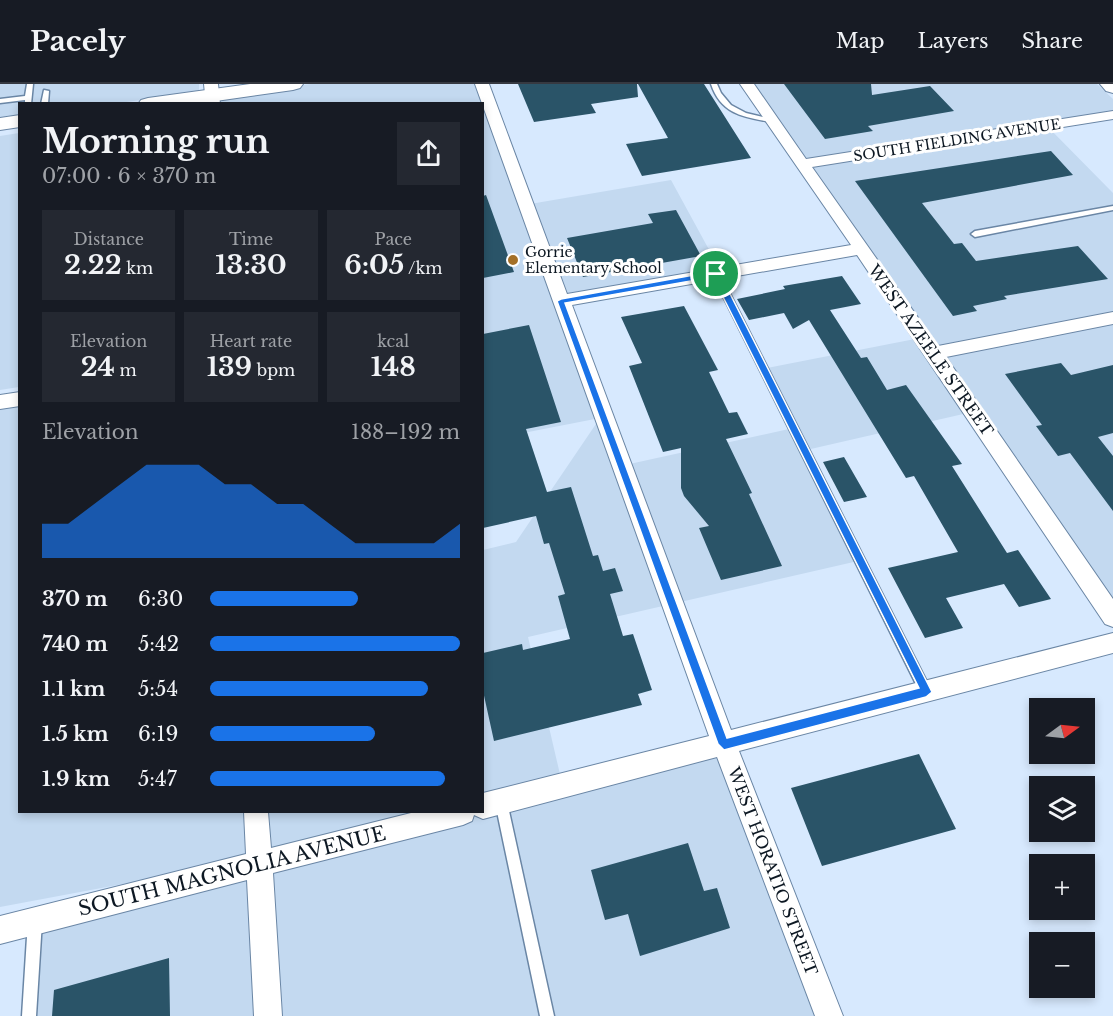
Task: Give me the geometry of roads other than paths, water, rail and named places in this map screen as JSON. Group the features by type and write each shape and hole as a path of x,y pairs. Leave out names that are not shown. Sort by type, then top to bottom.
{"street":[{"path":"161,102 293,84"},
{"name":"WEST HORATIO STREET","path":"482,84 724,744 829,1016"},
{"name":"WEST AZEELE STREET","path":"747,84 934,353 1113,617"},
{"name":"SOUTH FIELDING AVENUE","path":"801,164 1113,115"},
{"path":"0,124 18,121"},
{"path":"561,301 860,249"},
{"path":"934,353 1113,318"},
{"path":"0,402 18,399"},
{"path":"492,804 1113,643"},
{"path":"256,813 268,1016"},
{"name":"SOUTH MAGNOLIA AVENUE","path":"0,930 459,813"}],"lane":[{"path":"0,101 28,98 30,84"},
{"path":"714,84 726,105 734,112 771,120"},
{"path":"44,102 46,91"},
{"path":"975,234 1113,208"},
{"path":"716,274 926,692"},
{"path":"492,804 547,1016"},
{"path":"29,1016 35,921"}],"place":[{"name":"Gorrie Elementary School","path":"513,260"}]}
